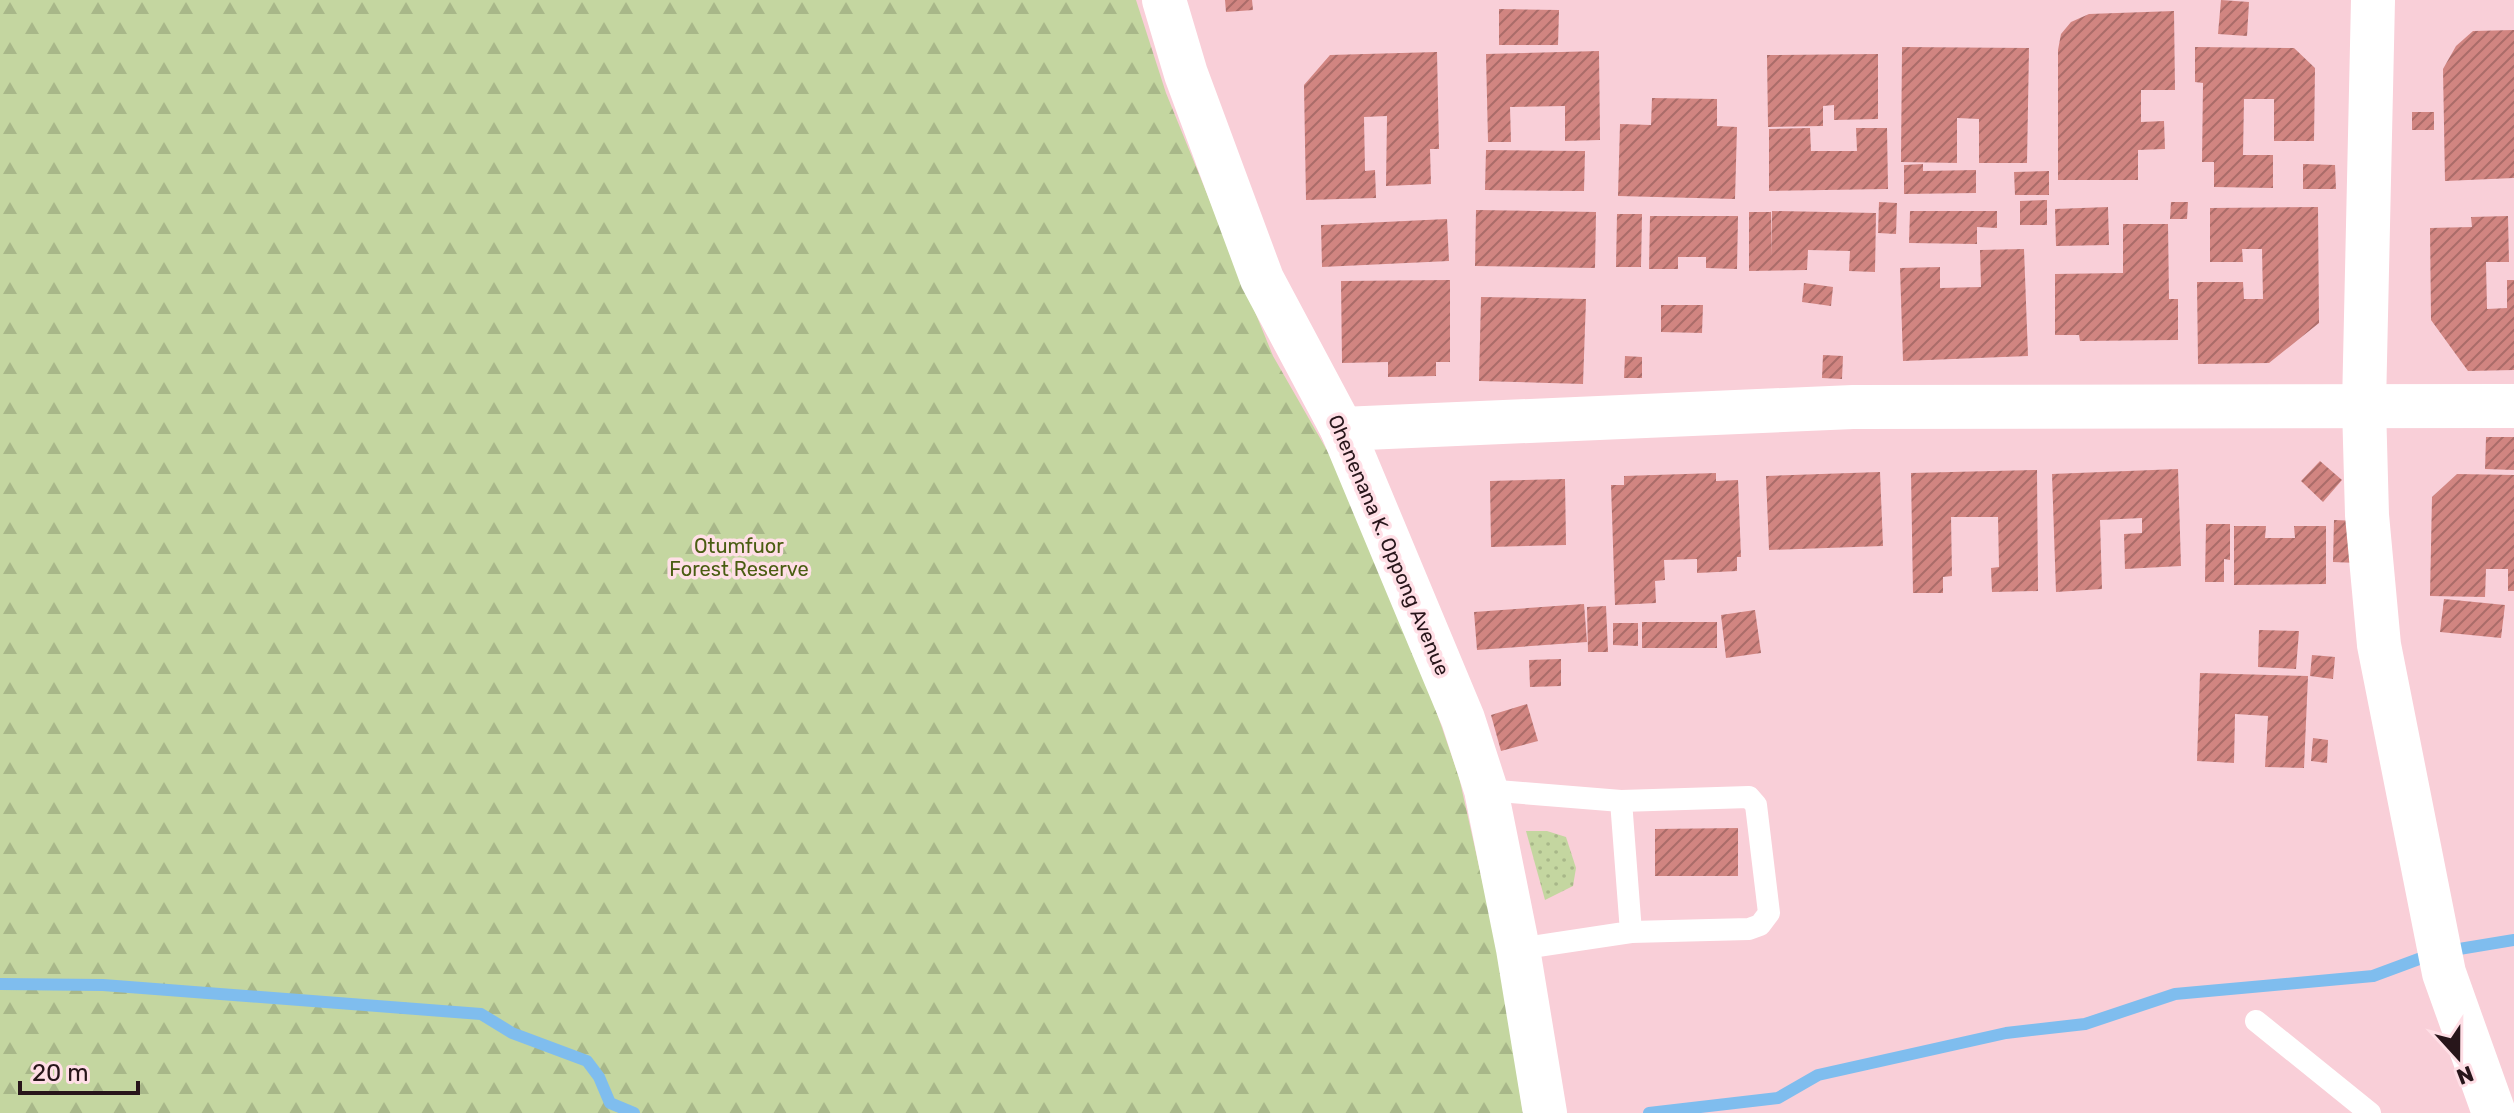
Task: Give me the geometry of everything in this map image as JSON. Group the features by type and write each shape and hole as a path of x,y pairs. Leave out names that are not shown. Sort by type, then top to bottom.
{"street":[{"name":"Ohenenana K. Oppong Avenue","path":"1164,0 1186,74 1262,279 1342,429 1463,719 1486,790 1518,949 1545,1113"},
{"path":"2373,0 2364,406 2367,515 2379,645 2444,973 2494,1113"},
{"path":"1342,429 1853,407 2514,406"}],"lane":[{"path":"1486,790 1621,801 1749,797 1756,805 1769,913 1760,925 1749,929 1631,932 1518,949"},
{"path":"1621,801 1631,932"},
{"path":"2256,1021 2370,1113"}],"green space":[{"name":"Otumfuor Forest Reserve","path":"0,0 1136,0 1166,93 1273,356 1375,534 1459,777 1498,951 1523,1113 0,1113"},
{"path":"1526,831 1547,831 1566,837 1576,868 1573,886 1545,900"}],"building":[{"path":"1225,0 1252,0 1253,10 1226,12"},
{"path":"2221,0 2249,2 2247,36 2218,34"},
{"path":"1499,9 1559,10 1558,45 1499,45"},
{"path":"2174,11 2175,90 2141,90 2141,122 2164,121 2165,149 2138,150 2138,180 2058,180 2058,50 2061,34 2071,22 2089,14"},
{"path":"2514,30 2514,178 2445,181 2443,69 2456,46 2473,31"},
{"path":"1902,47 2029,48 2027,163 1979,163 1979,119 1957,118 1957,163 1901,162"},
{"path":"2195,47 2294,48 2315,68 2314,141 2274,141 2274,99 2244,99 2243,155 2273,155 2273,188 2214,187 2214,162 2202,162 2203,83 2195,82"},
{"path":"1599,51 1600,140 1565,141 1565,106 1510,107 1511,142 1488,142 1486,54"},
{"path":"1437,52 1439,149 1430,149 1431,184 1386,186 1387,116 1364,117 1365,171 1375,170 1376,198 1306,200 1304,85 1330,55"},
{"path":"1878,54 1878,119 1834,120 1834,105 1823,106 1823,126 1768,127 1767,55"},
{"path":"1652,98 1717,99 1717,126 1737,127 1735,199 1618,196 1620,124 1651,125"},
{"path":"2412,112 2434,112 2434,130 2412,130"},
{"path":"1810,128 1811,151 1857,151 1856,128 1887,128 1888,189 1769,191 1769,129"},
{"path":"1486,150 1585,151 1584,191 1485,190"},
{"path":"1923,164 1923,171 1976,170 1976,193 1904,194 1904,165"},
{"path":"2303,164 2335,165 2336,189 2303,189"},
{"path":"2049,171 2049,195 2015,195 2014,172"},
{"path":"2047,200 2047,225 2020,225 2020,201"},
{"path":"1879,202 1897,203 1896,234 1878,233"},
{"path":"2171,202 2188,202 2187,219 2170,219"},
{"path":"2108,207 2109,245 2056,246 2055,209"},
{"path":"2318,207 2319,323 2269,363 2198,364 2197,282 2243,282 2244,299 2263,299 2262,249 2242,249 2243,262 2210,262 2210,208"},
{"path":"1476,210 1596,212 1595,268 1475,266"},
{"path":"1772,211 1876,213 1875,272 1849,271 1850,251 1808,250 1807,270 1749,271 1749,212 1771,212 1771,257"},
{"path":"1910,211 1997,211 1997,228 1977,227 1977,244 1909,243"},
{"path":"1617,214 1642,214 1641,267 1616,267"},
{"path":"1650,216 1738,216 1737,269 1706,268 1706,257 1678,257 1678,269 1649,269"},
{"path":"2508,216 2509,262 2486,262 2487,309 2507,308 2507,280 2514,280 2514,370 2468,371 2431,320 2430,228 2472,227 2471,217"},
{"path":"1447,219 1449,261 1322,267 1321,225"},
{"path":"2123,224 2168,224 2169,299 2178,299 2178,340 2080,341 2079,335 2055,335 2055,274 2123,273"},
{"path":"2024,249 2028,356 1903,361 1900,268 1940,267 1940,288 1981,287 1980,250"},
{"path":"1450,280 1450,362 1436,362 1436,376 1388,377 1388,362 1342,363 1341,281"},
{"path":"1804,283 1833,287 1831,306 1802,302"},
{"path":"1481,297 1586,299 1583,384 1479,381"},
{"path":"1661,305 1703,305 1702,333 1661,332"},
{"path":"1823,355 1843,356 1842,379 1822,378"},
{"path":"1625,356 1642,357 1642,378 1624,378"},
{"path":"2486,437 2514,437 2514,470 2485,469"},
{"path":"2320,461 2342,480 2323,502 2301,481"},
{"path":"2178,469 2181,566 2125,569 2124,534 2142,533 2142,518 2100,520 2102,589 2056,592 2052,474"},
{"path":"2037,470 2038,591 1992,592 1991,568 1999,567 1998,517 1951,517 1952,576 1943,577 1943,593 1913,593 1911,473"},
{"path":"1880,472 1883,546 1769,550 1766,476"},
{"path":"1716,473 1716,481 1738,480 1741,557 1737,557 1737,571 1697,573 1697,559 1664,560 1665,580 1655,581 1656,603 1615,605 1611,485 1624,485 1624,476"},
{"path":"2457,474 2514,475 2514,591 2508,591 2508,569 2486,569 2485,597 2430,596 2432,497"},
{"path":"1565,479 1566,545 1491,547 1490,481"},
{"path":"2334,520 2360,521 2358,563 2333,562"},
{"path":"2206,524 2230,524 2230,560 2224,559 2224,582 2205,582"},
{"path":"2234,526 2266,526 2265,538 2295,538 2294,526 2326,526 2326,584 2234,585"},
{"path":"2444,599 2505,605 2501,638 2440,632"},
{"path":"1584,604 1587,642 1477,650 1474,612"},
{"path":"1606,606 1608,652 1588,652 1587,607"},
{"path":"1755,610 1761,653 1726,658 1721,615"},
{"path":"1642,622 1717,622 1717,648 1642,648"},
{"path":"1613,623 1638,623 1638,646 1613,645"},
{"path":"2259,630 2299,631 2296,669 2258,667"},
{"path":"2312,655 2335,657 2333,679 2310,676"},
{"path":"1561,659 1561,686 1530,687 1529,660"},
{"path":"2200,673 2308,676 2304,768 2265,767 2268,716 2235,714 2234,763 2197,761"},
{"path":"1527,704 1538,741 1501,751 1491,715"},
{"path":"2313,738 2328,740 2327,763 2311,761"},
{"path":"1738,828 1738,876 1655,876 1655,829"}],"waterway":[{"path":"1649,1113 1778,1098 1818,1075 2006,1033 2085,1024 2175,994 2373,976 2435,953 2514,940"},
{"path":"0,984 103,985 481,1014 512,1033 587,1061 599,1077 610,1103 634,1113"}]}
